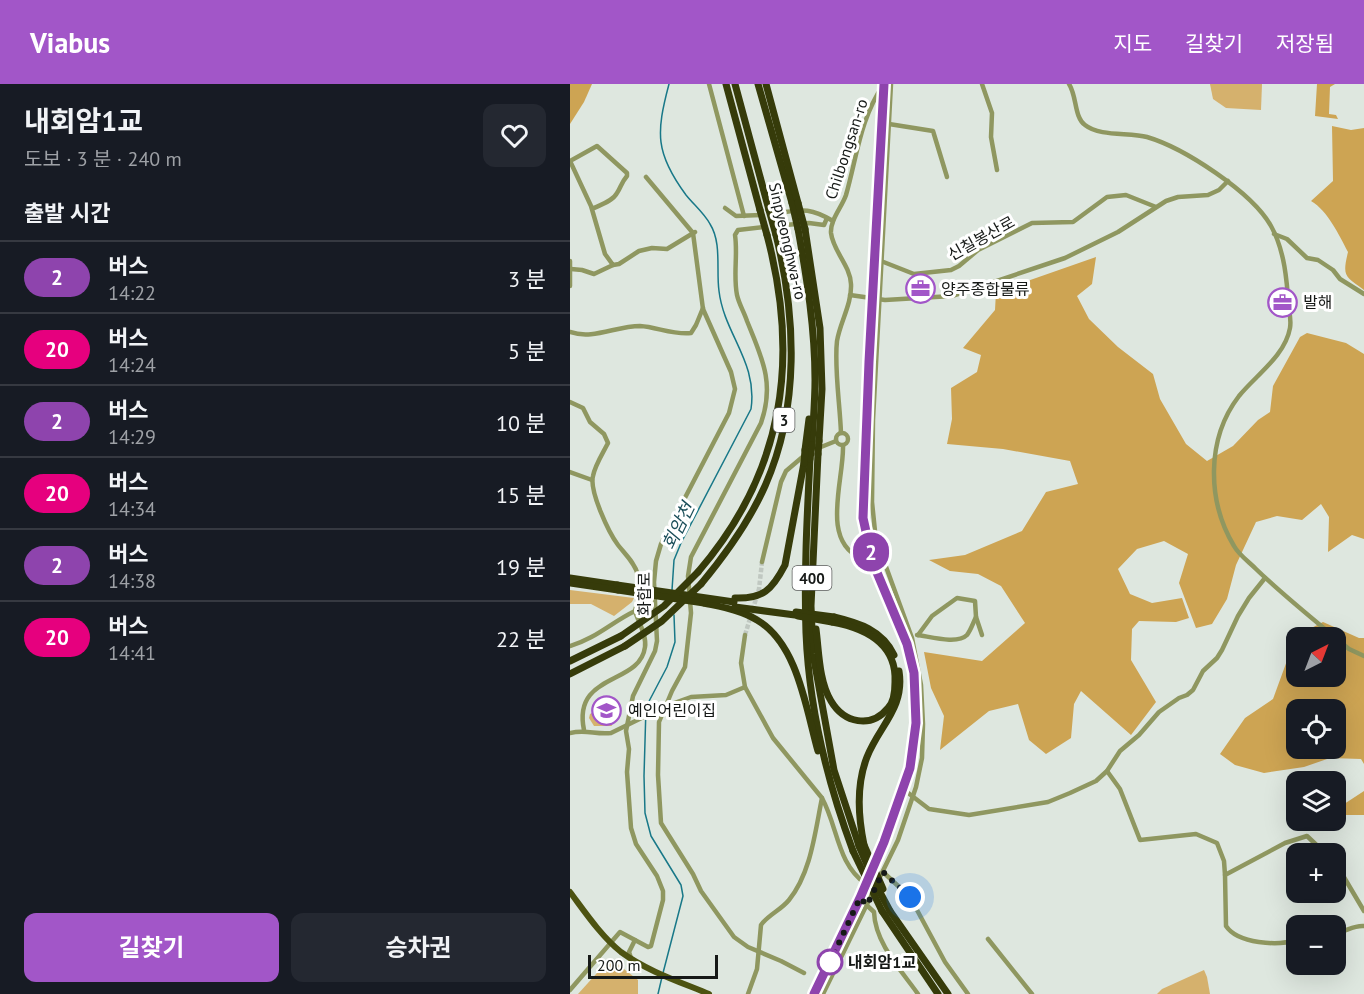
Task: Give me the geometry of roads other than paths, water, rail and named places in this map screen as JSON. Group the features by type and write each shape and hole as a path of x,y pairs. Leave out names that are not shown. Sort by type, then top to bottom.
{"highway":[{"name":"Sinpyeonghwa-ro","path":"570,661 621,636 664,606 721,546 749,498 762,466 777,416 781,390 783,331 778,286 726,84"},
{"name":"Sinpyeonghwa-ro","path":"570,674 625,646 662,621 701,584 732,544 749,517 765,486 780,441 793,357 787,288 776,235 735,84"},
{"name":"400","path":"758,84 795,203"},
{"name":"400","path":"766,84 801,229 820,328 822,389 812,588 813,654 834,770 862,845"},
{"name":"400","path":"801,229 809,291 815,381 807,461 805,556 806,634 815,717 828,776 853,851 882,911 938,994"},
{"path":"570,577 704,603 734,604 760,594 776,580 785,565 807,461"},
{"path":"572,584 687,595 856,623 888,643 896,659 901,689 898,700 867,757 861,783 859,817 862,845 890,908 910,942 948,994"},
{"path":"812,588 824,683 831,702 847,718 854,721 865,722 876,718 888,709 894,695 896,675 891,658 881,643 872,636 833,620"},
{"path":"734,604 765,625 791,659 825,778 840,816"}],"main road":[{"path":"570,892 611,942 631,958 709,994"}],"street":[{"path":"709,84 744,216"},
{"path":"823,994 898,840 922,758 921,685 911,636 875,531 872,502 876,299 884,84"},
{"name":"Chilbongsan-ro","path":"841,433 837,344 850,295 849,274 831,234 833,221 846,193 861,130 870,106 884,84"},
{"path":"814,994 860,898 903,789 910,768 916,723 914,673 907,644 873,563 863,518 891,84"},
{"path":"982,84 992,113 991,137 997,170"},
{"path":"1069,84 1074,91 1079,116 1084,124 1094,130 1146,137 1166,144 1227,181 1249,198 1271,225 1282,254 1288,287 1290,328 1281,350 1239,397 1222,427 1213,462 1214,482 1222,520 1234,548 1265,578 1349,649 1364,656"},
{"path":"890,124 933,130 947,177"},
{"path":"592,209 617,193 627,176 627,173 597,146 570,161 592,209 605,254 613,265"},
{"path":"571,269 594,274 619,264 639,250 667,249 694,232 646,177"},
{"path":"850,295 876,299 943,297 986,285 1065,258 1118,232 1157,207 1178,197 1208,195 1219,190 1227,181"},
{"name":"신칠봉산로","path":"881,261 914,274 951,270 978,250 1032,223 1073,222 1107,197 1126,195 1157,207"},
{"path":"724,208 736,216 801,209 816,212 833,221"},
{"path":"804,974 781,960 740,942 700,891 693,874 661,823 658,775 659,722 685,667 691,613 688,576 691,557 761,423 768,400 766,370 737,293 735,232 809,223 824,225 827,218"},
{"name":"화합로","path":"611,942 620,932 648,947 651,946 663,900 661,883 636,844 631,828 627,777 629,749 626,731 630,723 633,696 657,641 654,582 656,561 662,544 734,399 734,382 703,308 694,232"},
{"path":"1274,234 1287,239 1307,258 1318,260 1333,270 1340,279 1364,294"},
{"path":"570,261 570,286"},
{"path":"570,332 584,335 640,326 688,333 694,329 703,308"},
{"path":"570,402 583,408 590,423 607,437 608,442 592,480 606,524 639,577 634,611 646,645 636,664 600,687 585,701 582,717 584,730"},
{"path":"836,441 836,437 845,433 849,438 843,446"},
{"path":"836,441 843,446"},
{"path":"762,561 781,482 786,471 807,453 836,441"},
{"path":"843,446 837,514 840,537 850,553 873,563 884,562"},
{"path":"570,472 592,480"},
{"path":"903,789 929,809 969,815 1048,802 1096,781 1107,771 1120,751 1139,735 1159,712 1193,690 1203,671 1222,650 1249,598 1265,578"},
{"path":"918,635 932,616 955,599 975,601 976,617 982,635"},
{"name":"화합로","path":"570,646 592,639 634,611"},
{"path":"911,636 918,635 935,639 962,638 967,634 976,617"},
{"path":"745,635 741,663 745,687 773,738 822,798 837,843 854,874 866,884"},
{"path":"636,664 642,676"},
{"path":"570,733 584,730 607,734 666,706 691,697 726,695 745,687"},
{"path":"1107,771 1120,789 1140,840 1196,834 1217,843 1224,861 1229,931 1247,939 1272,944 1286,942"},
{"path":"748,994 757,969 761,925 788,902 801,880 822,798"},
{"path":"1225,875 1285,843 1307,836 1314,843"},
{"path":"883,872 910,897 945,962 968,994"},
{"path":"1346,881 1364,911"},
{"path":"860,898 874,912 875,927 881,939 918,994"},
{"path":"1346,931 1356,925 1364,926"},
{"path":"988,939 1032,994"},
{"path":"631,958 629,952 634,940"},
{"path":"570,990 611,942"}],"waterway":[{"name":"회암천","path":"669,84 660,130 664,154 668,167 676,180 714,231 722,306 745,362 752,392 751,409 674,560 672,590"},
{"name":"회암천","path":"663,973 683,896 681,885 651,836 645,813 646,707 667,667 675,642 674,615"},
{"name":"회암천","path":"658,994 662,977"}],"tunnel":[{"path":"745,635 759,589 762,562"}],"place":[{"name":"양주종합물류","path":"920,289"},
{"name":"발해","path":"1282,302"},
{"name":"예인어린이집","path":"607,710"},
{"name":"내회암1교","path":"830,962"}]}
